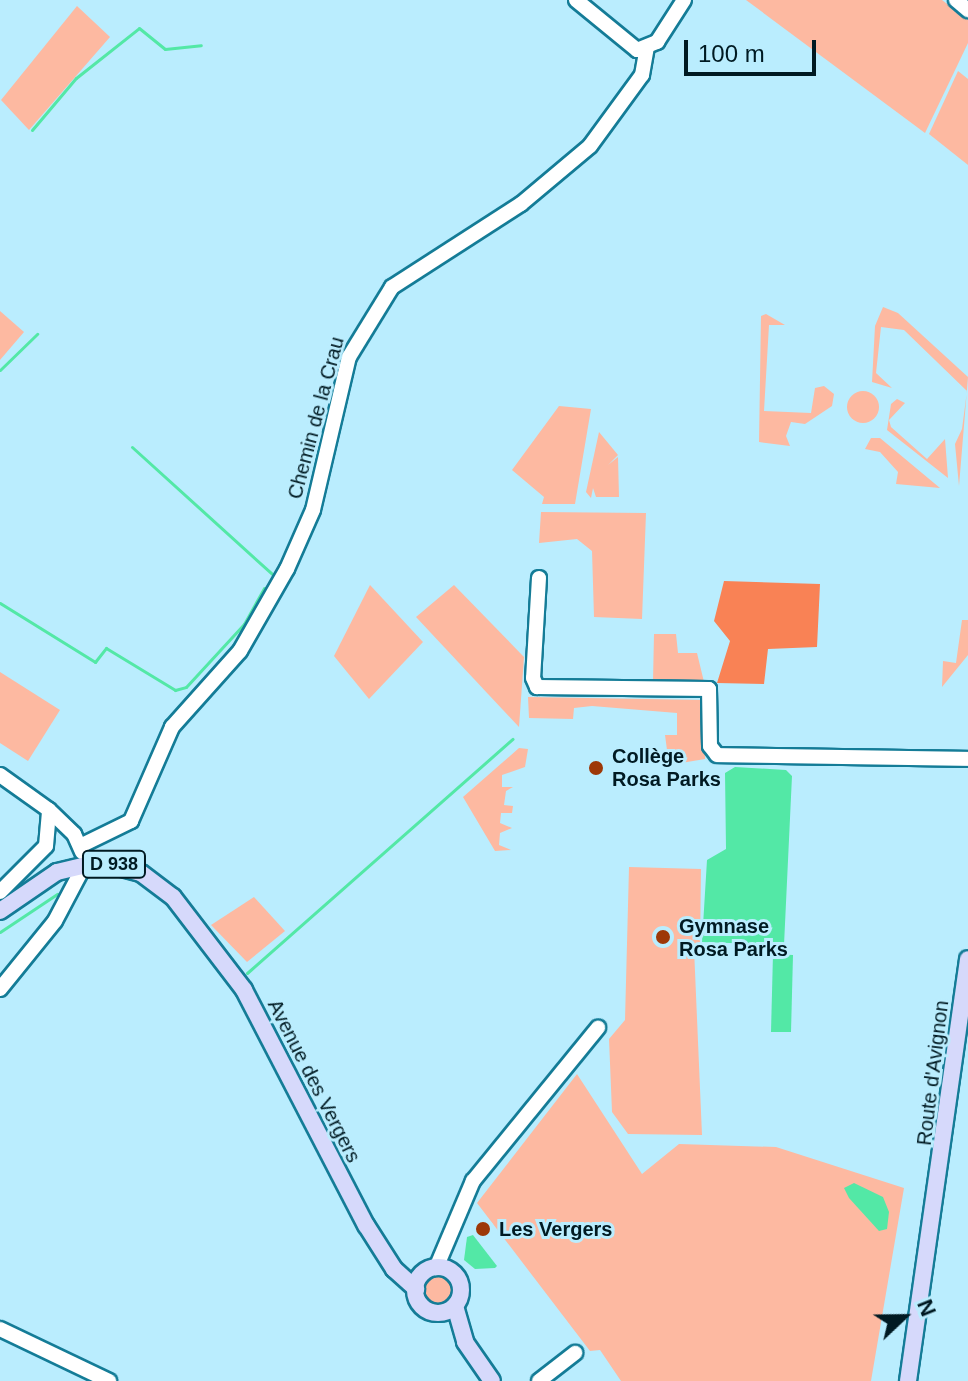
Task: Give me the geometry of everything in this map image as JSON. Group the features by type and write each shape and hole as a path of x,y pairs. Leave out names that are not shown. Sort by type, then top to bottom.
{"main road":[{"name":"D 938","path":"0,911 57,872 127,867 153,880 211,942"},
{"name":"D 938","path":"0,921 82,870 147,885 211,942"},
{"name":"Avenue des Vergers","path":"211,942 249,999 376,1241 416,1289"},
{"name":"Route d'Avignon","path":"908,1381 965,1005 968,959"},
{"name":"Avenue des Vergers","path":"376,1241 404,1266 437,1270"},
{"path":"416,1289 437,1270 461,1284 455,1306 465,1342 492,1381"},
{"name":"D 938","path":"416,1289 419,1302 436,1313 482,1381"},
{"path":"436,1313 455,1306"}],"street":[{"path":"576,0 626,45 647,48 657,42 684,0"},
{"path":"956,0 968,10"},
{"name":"Chemin de la Crau","path":"80,846 131,821 172,727 240,651 280,581 313,510 349,357 392,287 521,204 590,146 642,75 647,48"},
{"path":"539,578 533,678 537,687 709,689 710,746 717,755 968,759"},
{"path":"0,775 49,810 80,846 82,870 55,921 0,989"},
{"path":"0,892 46,846 49,810"},
{"path":"437,1270 473,1181 598,1028"},
{"path":"0,1329 109,1381"},
{"path":"539,1381 575,1353"}],"shaded area":[{"path":"746,0 942,0 968,20 968,43 925,133"},
{"path":"77,6 110,37 29,130 1,100"},
{"path":"958,71 968,79 968,165 929,134"},
{"path":"883,307 898,313 968,377 967,391 904,330 881,327 876,373 892,388 872,382 875,326"},
{"path":"0,311 24,332 0,360"},
{"path":"766,314 785,325 769,325 764,411 811,413 815,388 824,386 834,394 832,406 805,424 791,422 786,436 790,446 759,442 761,316"},
{"path":"863,391 875,395 879,407 875,419 863,423 851,419 847,407 851,395"},
{"path":"967,394 959,486 955,444 962,429"},
{"path":"897,399 905,403 889,420 891,427 927,459 945,439 948,478 887,430 891,404"},
{"path":"559,406 591,409 575,504 542,504 544,497 512,470"},
{"path":"599,432 618,455 608,465 618,457 619,497 596,497 593,488 591,498 586,492"},
{"path":"871,438 880,438 940,488 896,484 898,472 880,452 865,449"},
{"path":"541,512 646,513 642,619 594,617 592,551 577,539 539,543"},
{"path":"724,581 820,584 817,647 768,649 764,684 717,683 730,641 714,621"},
{"path":"370,585 423,642 369,699 334,656"},
{"path":"454,585 524,657 519,727 416,617"},
{"path":"962,620 968,620 968,655 942,687 943,661 956,663"},
{"path":"654,634 676,634 678,653 697,653 704,682 653,681"},
{"path":"0,672 60,710 28,761 0,743"},
{"path":"528,697 704,700 705,759 669,765 665,735 677,735 677,713 592,706 574,708 573,719 529,718"},
{"path":"519,748 528,749 525,767 502,775 502,787 513,787 506,791 504,805 513,806 512,813 501,813 500,823 512,828 500,833 499,845 511,850 495,851 463,797"},
{"path":"735,767 786,770 792,776 784,945 702,942 707,860 726,849 725,773"},
{"path":"629,867 701,869 700,948 694,948 702,1135 628,1134 612,1112 609,1039 625,1020"},
{"path":"254,897 285,931 247,962 211,925"},
{"path":"773,954 793,955 791,1032 771,1032"},
{"path":"577,1074 642,1174 679,1144 776,1147 904,1188 871,1381 621,1381 600,1350 590,1351 477,1203"},
{"path":"854,1183 883,1197 889,1212 887,1229 879,1231 849,1198 844,1188"},
{"path":"473,1235 497,1266 495,1268 475,1269 464,1260 467,1237"},
{"path":"439,1275 450,1279 454,1290 450,1301 439,1305 428,1301 424,1290 428,1279"}],"waterway":[{"path":"32,130 76,78 139,28 165,49 201,45"},
{"path":"0,370 37,334"},
{"path":"132,447 272,574"},
{"path":"0,603 95,662 106,648 175,690 186,687 244,624 264,588"},
{"path":"247,973 512,739"},
{"path":"0,932 57,894"}],"place":[{"name":"Collège Rosa Parks","path":"596,768"},
{"name":"Gymnase Rosa Parks","path":"663,937"},
{"name":"Les Vergers","path":"483,1229"}]}
